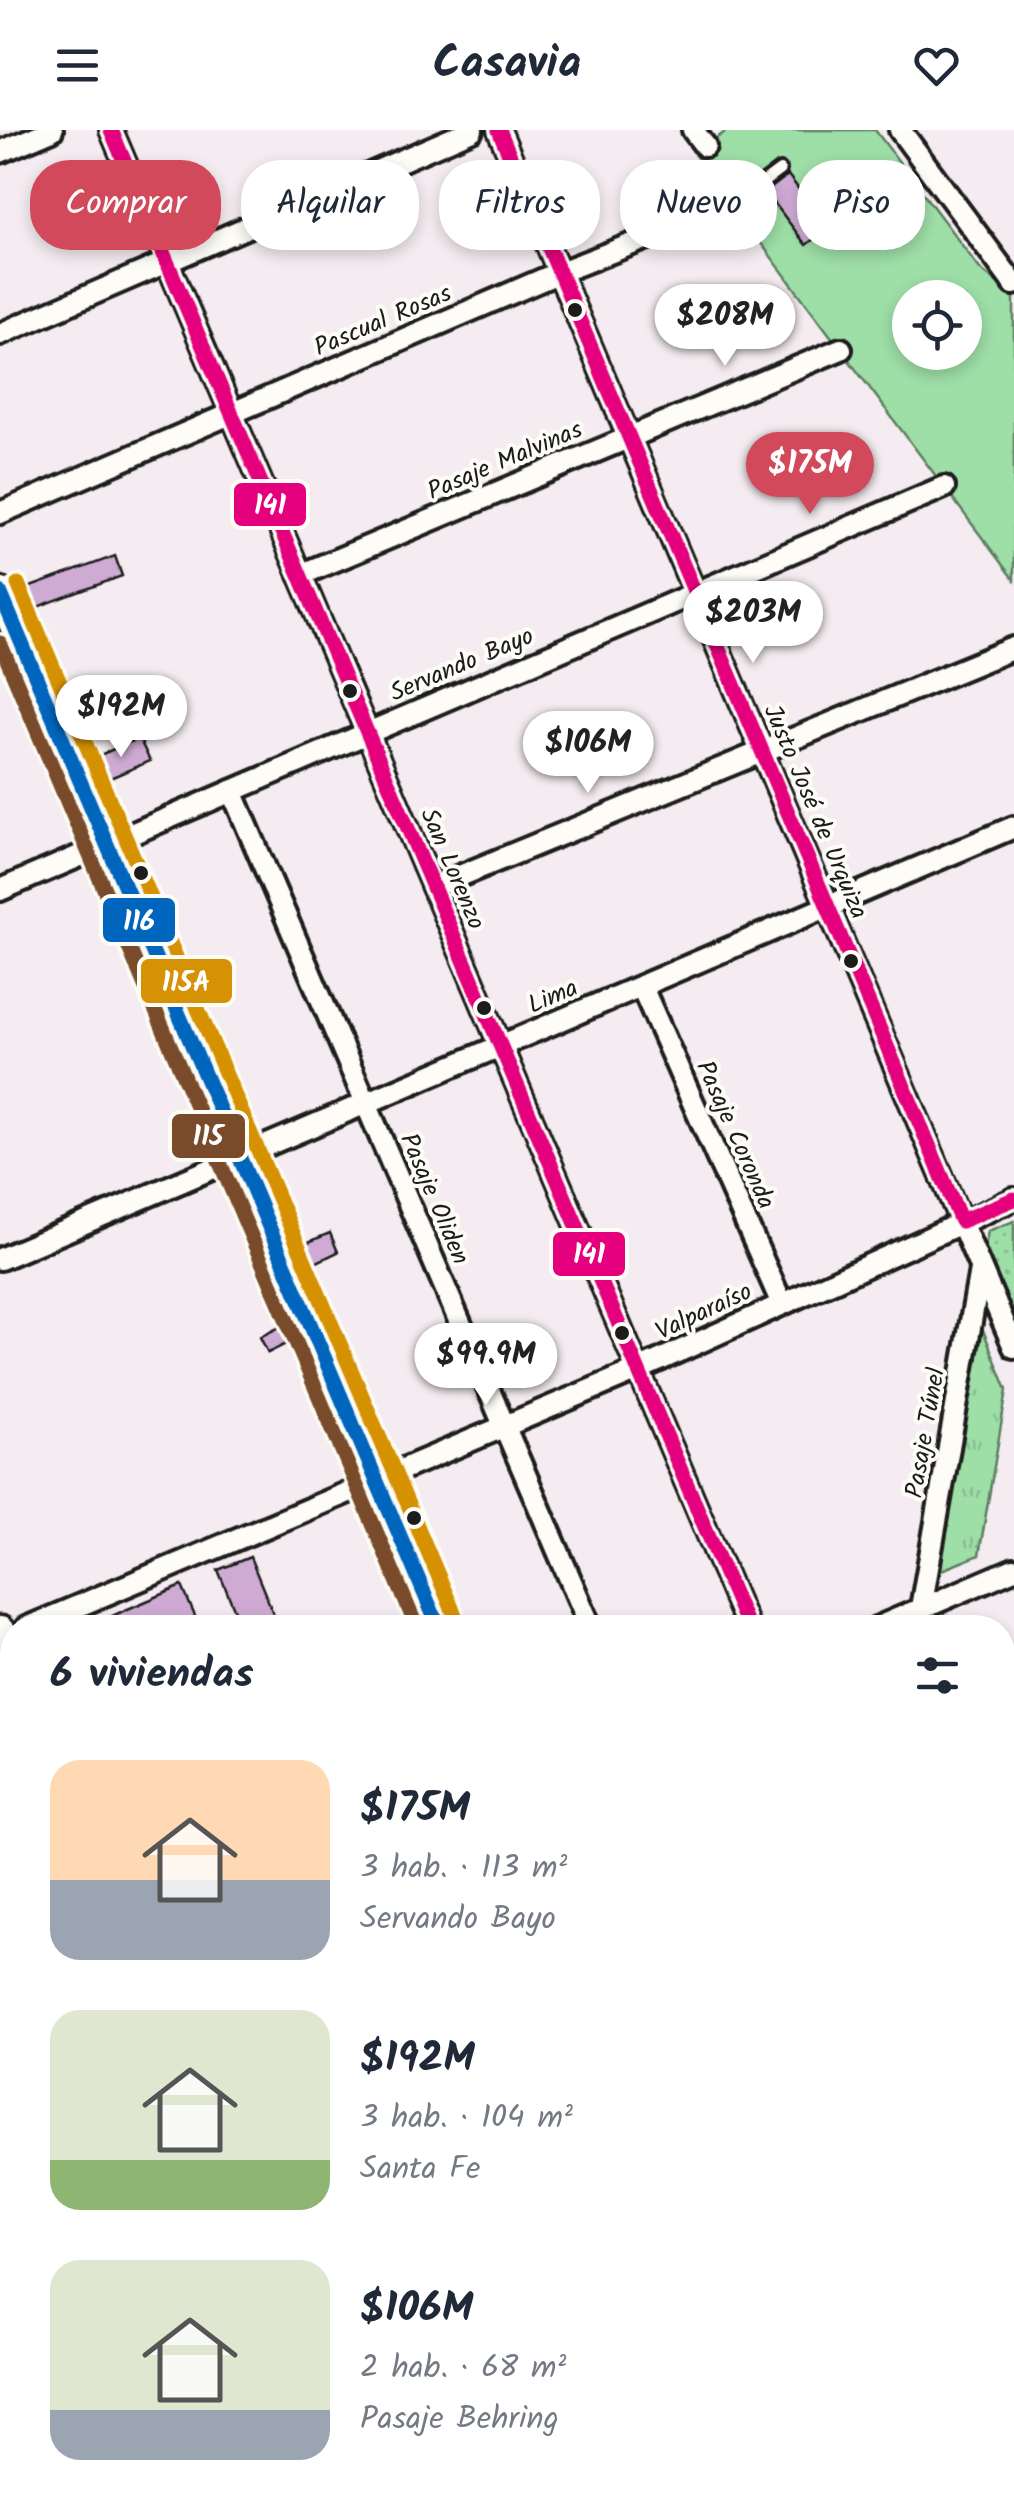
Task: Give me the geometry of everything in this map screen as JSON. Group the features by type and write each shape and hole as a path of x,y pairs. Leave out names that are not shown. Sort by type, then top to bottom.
{"main road":[{"path":"0,592 433,1615"}],"street":[{"path":"0,152 52,130"},
{"name":"San Lorenzo","path":"111,130 742,1615"},
{"path":"0,334 472,130"},
{"name":"Justo José de Urquiza","path":"500,130 1014,1347"},
{"path":"900,130 1014,284"},
{"name":"Pascual Rosas","path":"0,512 620,249"},
{"name":"Pasaje Malvinas","path":"300,575 840,349"},
{"name":"Servando Bayo","path":"0,890 944,487"},
{"path":"433,888 1014,648"},
{"name":"Pasaje Oliden","path":"232,791 585,1615"},
{"name":"Lima","path":"0,1259 1014,827"},
{"name":"Pasaje Coronda","path":"642,986 782,1304"},
{"name":"Valparaíso","path":"63,1615 638,1370 1014,1199"},
{"name":"Pasaje Túnel","path":"922,1608 980,1267"},
{"path":"906,1615 1014,1569"}],"green space":[{"path":"728,130 875,130 898,160 797,160 797,250 925,250 925,196 980,269 1014,296 1014,580 766,250 777,250 777,160 699,160 694,154"},
{"path":"1014,1221 1014,1328 984,1252 988,1231"},
{"path":"979,1320 1007,1390 979,1555 937,1572"}],"building":[{"path":"788,175 797,187 797,233 777,207 777,184"},
{"path":"115,556 122,576 32,609 25,589"},
{"path":"139,738 150,761 103,781 93,758"},
{"path":"330,1233 338,1252 315,1263 306,1243"},
{"path":"286,1324 294,1340 268,1353 260,1337"},
{"path":"250,1557 274,1615 237,1615 218,1570"},
{"path":"182,1586 194,1615 115,1615"}],"transit line":[{"name":"141","path":"111,130 742,1615"},
{"name":"141","path":"499,130 961,1221 1014,1199"},
{"name":"115A","path":"18,584 455,1615"},
{"name":"116","path":"0,592 433,1615"},
{"name":"115","path":"0,643 411,1615"}]}
